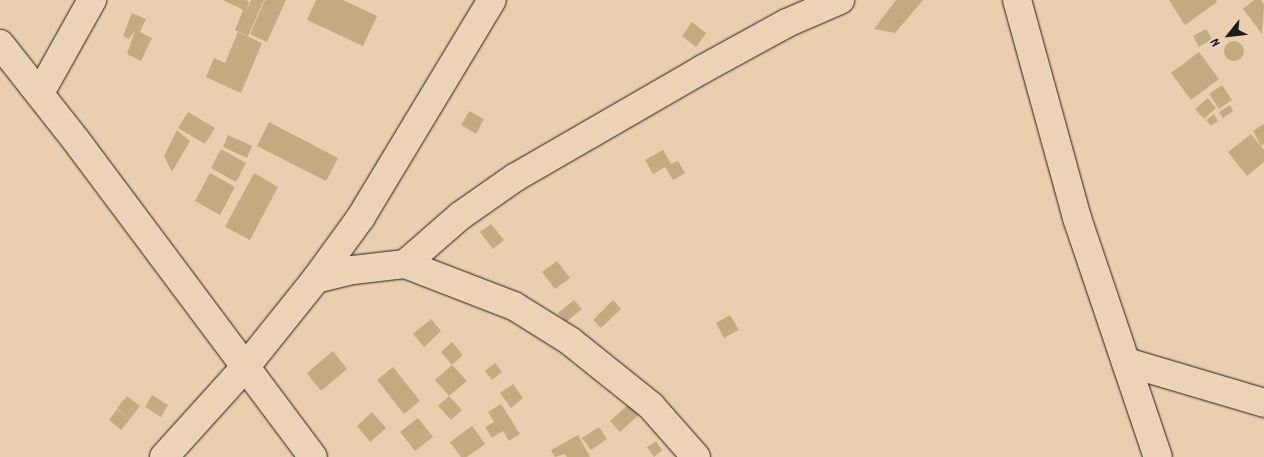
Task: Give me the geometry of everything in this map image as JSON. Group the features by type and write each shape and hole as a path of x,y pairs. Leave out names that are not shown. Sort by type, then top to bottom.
{"street":[{"path":"40,93 92,0"},
{"path":"164,457 247,365 316,279 361,216 492,0"},
{"path":"405,264 460,216 516,177 703,69 787,24 840,0"},
{"path":"1017,0 1077,218 1158,457"},
{"path":"0,44 40,93 247,365 313,457"},
{"path":"316,279 353,270 405,264 514,306 570,341 651,406 696,457"},
{"path":"1126,362 1264,403"}],"building":[{"path":"223,0 246,0 249,2 246,12 251,0 264,0 248,36 235,30 243,10"},
{"path":"265,0 286,0 267,42 250,34"},
{"path":"316,0 343,0 377,16 363,46 307,20"},
{"path":"896,0 923,0 895,33 874,29"},
{"path":"1169,0 1216,0 1217,2 1185,25"},
{"path":"1254,0 1261,0 1264,5 1262,34 1243,9"},
{"path":"132,13 146,19 140,32 152,38 141,61 127,54 135,30 129,39 123,36"},
{"path":"692,22 706,33 696,47 682,36"},
{"path":"1206,29 1212,39 1199,47 1193,36"},
{"path":"238,32 262,43 241,93 206,77 214,58 225,63"},
{"path":"1234,41 1241,44 1244,51 1241,58 1234,61 1227,58 1224,51 1227,44"},
{"path":"1199,52 1219,79 1191,100 1171,73"},
{"path":"1222,85 1232,100 1219,109 1209,94"},
{"path":"1208,98 1216,108 1204,119 1195,109"},
{"path":"1230,105 1233,111 1223,118 1219,112"},
{"path":"469,111 484,119 476,134 461,125"},
{"path":"188,112 215,128 205,144 178,128"},
{"path":"1214,114 1218,121 1211,126 1206,120"},
{"path":"269,122 338,158 326,181 257,146"},
{"path":"1264,124 1264,144 1261,146 1253,131"},
{"path":"177,130 190,141 172,172 164,156"},
{"path":"1251,134 1264,150 1264,162 1247,176 1228,152"},
{"path":"228,135 252,146 247,158 223,147"},
{"path":"221,149 246,163 236,182 211,168"},
{"path":"663,150 671,164 678,161 685,173 673,180 665,167 653,174 645,160"},
{"path":"210,173 235,187 220,215 195,201"},
{"path":"254,173 278,187 250,240 225,227"},
{"path":"491,224 504,240 493,249 480,232"},
{"path":"557,261 570,278 555,289 542,272"},
{"path":"574,300 582,309 566,322 558,313"},
{"path":"613,300 621,309 601,328 593,320"},
{"path":"730,315 739,330 724,338 716,323"},
{"path":"431,319 441,331 424,347 413,334"},
{"path":"452,342 463,355 452,365 441,352"},
{"path":"333,351 347,369 321,391 307,373"},
{"path":"495,363 502,372 492,380 485,371"},
{"path":"452,365 467,381 449,396 435,380"},
{"path":"393,367 420,401 404,414 377,380"},
{"path":"513,384 523,398 511,408 500,393"},
{"path":"152,395 168,405 161,417 145,407"},
{"path":"127,396 140,406 130,419 117,408"},
{"path":"449,396 462,410 451,420 438,406"},
{"path":"633,400 643,411 620,432 610,421"},
{"path":"501,404 520,434 509,441 503,431 492,438 485,427 494,422 488,412"},
{"path":"117,409 130,419 121,430 109,420"},
{"path":"372,412 386,428 370,442 357,426"},
{"path":"418,418 433,437 415,451 400,432"},
{"path":"472,426 485,444 467,457 461,457 450,442"},
{"path":"599,427 607,439 591,450 582,438"},
{"path":"578,435 590,457 567,457 565,454 555,457 551,450"},
{"path":"656,441 662,450 654,457 647,447"}]}
